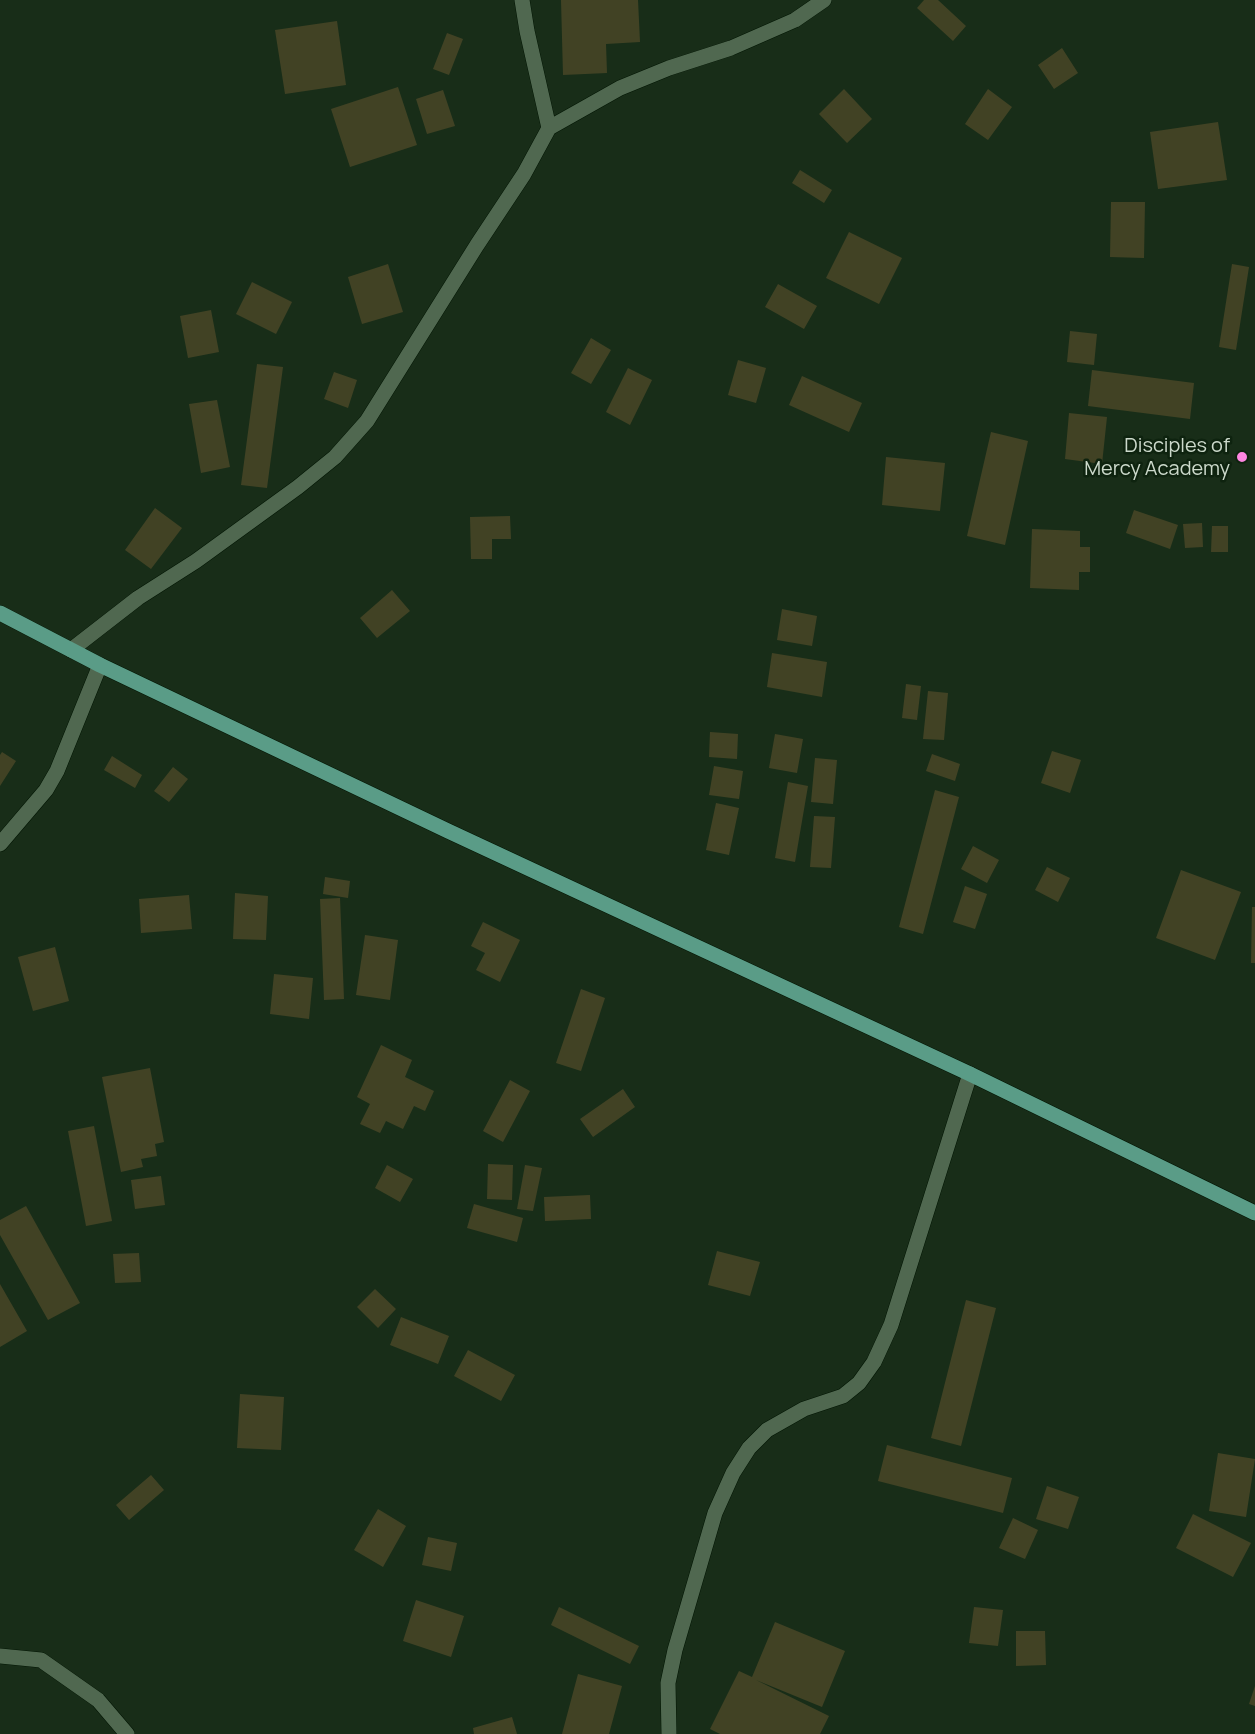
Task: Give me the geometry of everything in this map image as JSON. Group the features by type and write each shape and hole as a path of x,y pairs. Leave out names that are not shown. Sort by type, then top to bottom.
{"main road":[{"path":"0,613 100,665 459,836 970,1074 1255,1213"}],"street":[{"path":"522,0 549,128"},
{"path":"71,650 138,598 196,561 298,487 335,457 367,421 524,174 549,128 620,88 669,68 731,48 795,20 824,0"},
{"path":"0,844 52,780 100,665"},
{"path":"669,1734 668,1683 675,1650 715,1514 733,1473 749,1448 767,1430 804,1409 843,1396 859,1383 874,1362 891,1325 970,1074"},
{"path":"0,1656 41,1660 98,1700 127,1734"}],"building":[{"path":"561,0 638,0 640,42 606,44 607,73 563,75"},
{"path":"924,0 938,0 966,26 953,41 917,8"},
{"path":"337,21 346,85 285,94 275,30"},
{"path":"447,33 463,39 449,75 433,69"},
{"path":"1062,48 1078,73 1054,89 1038,65"},
{"path":"398,87 417,145 350,167 331,109"},
{"path":"844,89 872,119 847,143 819,114"},
{"path":"988,89 1012,107 988,140 965,124"},
{"path":"443,90 455,126 427,134 416,99"},
{"path":"1218,122 1227,180 1158,189 1150,132"},
{"path":"800,170 832,190 824,203 792,183"},
{"path":"1111,202 1145,202 1144,258 1110,257"},
{"path":"849,232 902,258 879,304 826,278"},
{"path":"388,264 403,312 362,324 348,277"},
{"path":"1232,264 1249,267 1236,350 1219,347"},
{"path":"252,282 292,302 276,334 236,314"},
{"path":"778,284 817,306 804,329 765,307"},
{"path":"211,310 219,352 188,358 180,316"},
{"path":"1070,331 1097,334 1094,365 1067,362"},
{"path":"591,338 611,350 591,384 571,373"},
{"path":"738,360 766,368 756,403 728,395"},
{"path":"257,364 283,367 267,488 241,485"},
{"path":"628,368 652,380 630,425 606,412"},
{"path":"1092,370 1194,383 1190,419 1088,406"},
{"path":"334,372 357,380 348,408 324,399"},
{"path":"802,376 862,403 849,432 789,405"},
{"path":"217,400 230,467 201,473 189,404"},
{"path":"1069,413 1107,417 1102,464 1065,459"},
{"path":"991,432 1028,441 1005,545 967,536"},
{"path":"886,457 945,463 940,511 882,505"},
{"path":"155,508 182,528 151,569 125,550"},
{"path":"1134,510 1178,525 1170,549 1126,533"},
{"path":"510,516 511,539 492,539 492,559 471,559 470,517"},
{"path":"1202,523 1203,547 1185,548 1183,524"},
{"path":"1212,526 1228,526 1228,552 1211,552"},
{"path":"1032,529 1080,531 1080,547 1090,547 1090,572 1079,572 1079,590 1030,588"},
{"path":"392,590 410,611 377,638 360,618"},
{"path":"782,609 817,616 812,646 777,640"},
{"path":"772,653 827,662 822,697 767,687"},
{"path":"906,684 921,686 917,720 902,718"},
{"path":"928,691 948,693 944,740 923,739"},
{"path":"710,732 738,734 737,759 709,757"},
{"path":"775,734 803,739 797,773 769,768"},
{"path":"1052,751 1081,760 1070,793 1041,783"},
{"path":"2,752 16,761 0,786 0,755"},
{"path":"932,754 960,764 955,781 926,771"},
{"path":"112,756 142,775 135,788 104,770"},
{"path":"815,758 837,760 833,804 811,802"},
{"path":"714,766 743,771 739,799 709,795"},
{"path":"173,767 188,779 169,802 154,791"},
{"path":"788,782 808,786 795,862 775,858"},
{"path":"935,790 959,797 923,934 899,927"},
{"path":"716,803 739,808 729,855 706,850"},
{"path":"814,816 835,817 831,868 810,867"},
{"path":"973,846 999,860 987,883 961,869"},
{"path":"1047,867 1070,878 1058,902 1035,890"},
{"path":"1181,870 1241,892 1215,960 1156,938"},
{"path":"325,877 350,881 348,898 323,894"},
{"path":"965,886 987,894 975,929 953,922"},
{"path":"235,893 268,896 266,940 233,939"},
{"path":"189,895 192,929 141,933 139,899"},
{"path":"340,898 344,999 324,1000 320,899"},
{"path":"1252,907 1255,907 1255,963 1251,963"},
{"path":"483,922 520,940 500,982 476,970 485,953 471,946"},
{"path":"365,935 398,940 390,1000 356,995"},
{"path":"55,947 69,1001 33,1011 18,957"},
{"path":"274,974 313,978 309,1019 270,1014"},
{"path":"581,989 605,998 581,1071 556,1063"},
{"path":"381,1045 412,1060 405,1077 434,1091 425,1111 414,1106 403,1129 386,1121 380,1133 360,1124 370,1104 357,1097"},
{"path":"150,1068 164,1142 155,1144 157,1156 141,1159 143,1167 121,1172 102,1077"},
{"path":"510,1080 530,1091 503,1142 483,1131"},
{"path":"623,1089 635,1107 593,1137 580,1119"},
{"path":"94,1126 112,1221 86,1226 68,1131"},
{"path":"488,1164 513,1165 512,1200 487,1199"},
{"path":"387,1165 413,1179 400,1202 375,1188"},
{"path":"525,1165 542,1168 533,1211 517,1209"},
{"path":"161,1176 165,1205 135,1209 131,1180"},
{"path":"590,1195 591,1219 545,1221 544,1197"},
{"path":"474,1204 523,1218 517,1242 467,1228"},
{"path":"26,1206 80,1303 48,1320 0,1235 0,1220"},
{"path":"717,1251 760,1262 750,1296 708,1285"},
{"path":"139,1253 141,1282 115,1283 113,1254"},
{"path":"0,1284 27,1331 0,1347"},
{"path":"375,1289 396,1309 378,1328 357,1307"},
{"path":"966,1300 996,1308 961,1446 931,1438"},
{"path":"401,1317 449,1336 438,1364 390,1345"},
{"path":"468,1350 515,1375 501,1401 454,1376"},
{"path":"240,1394 284,1397 281,1450 237,1448"},
{"path":"887,1445 1012,1478 1003,1513 878,1481"},
{"path":"1218,1453 1255,1459 1246,1517 1209,1511"},
{"path":"151,1475 164,1490 129,1520 116,1505"},
{"path":"1047,1486 1079,1497 1068,1529 1036,1519"},
{"path":"378,1509 406,1526 383,1567 354,1550"},
{"path":"1193,1514 1251,1543 1233,1577 1176,1548"},
{"path":"1013,1518 1038,1530 1025,1559 999,1548"},
{"path":"428,1537 457,1543 451,1571 422,1565"},
{"path":"416,1600 464,1616 451,1657 403,1641"},
{"path":"559,1607 639,1646 630,1664 551,1625"},
{"path":"974,1607 1003,1610 998,1646 969,1643"},
{"path":"775,1622 845,1651 822,1707 756,1680 829,1716 820,1734 720,1734 710,1729 739,1671 752,1677"},
{"path":"1016,1631 1045,1631 1046,1665 1016,1666"},
{"path":"578,1674 622,1686 609,1734 562,1734"},
{"path":"1255,1686 1255,1706 1249,1704"},
{"path":"512,1717 517,1734 474,1734 473,1728"}],"place":[{"name":"Disciples of Mercy Academy","path":"1242,457"}]}
